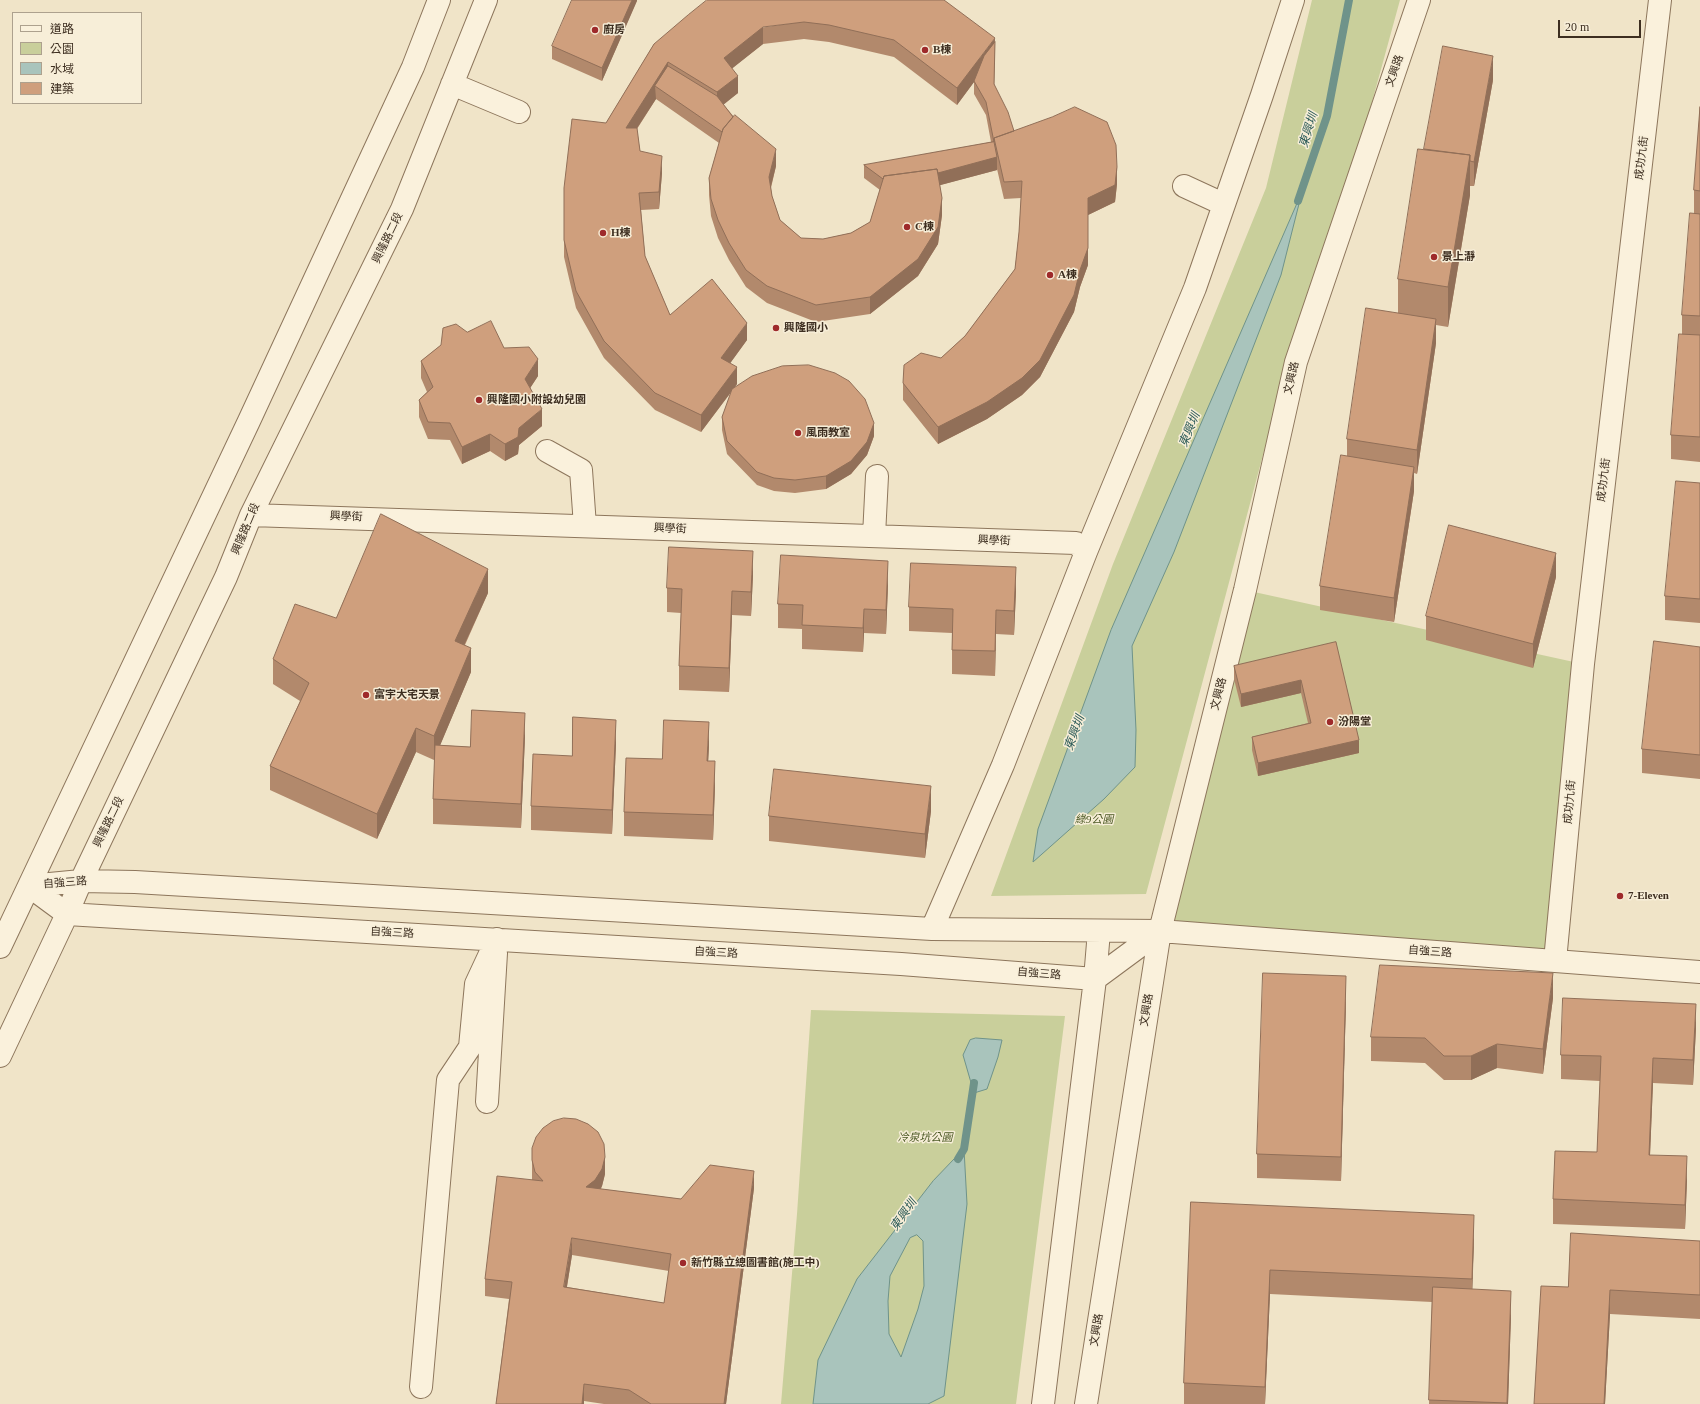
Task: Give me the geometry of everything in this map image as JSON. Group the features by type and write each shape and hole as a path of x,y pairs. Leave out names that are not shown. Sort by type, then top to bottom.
{"street":[{"path":"0,947 249,421 413,67 439,0"},
{"name":"興隆路二段","path":"0,1056 81,881 226,577 251,515 402,209 486,0"},
{"path":"932,929 1003,765 1086,552 1194,288 1262,95 1293,0"},
{"name":"文興路","path":"1086,1404 1160,932 1245,590 1296,362 1419,0"},
{"name":"成功九街","path":"1555,961 1583,664 1660,0"},
{"path":"452,84 519,112"},
{"path":"1184,186 1223,204"},
{"path":"547,451 581,470 585,526"},
{"path":"874,536 877,476"},
{"name":"興學街","path":"251,515 1076,544 1086,552"},
{"name":"自強三路","path":"29,886 81,881 143,883 932,929 1160,932 1700,972"},
{"name":"自強三路","path":"29,886 67,914 901,964 1095,979"},
{"path":"1043,1404 1095,979 1099,932"},
{"path":"1095,979 1160,932"},
{"path":"487,1102 497,940"},
{"path":"421,1387 448,1080 470,1047 476,984 497,940"}],"green space":[{"name":"綠9公園","path":"1312,0 1400,0 1358,153 1300,316 1146,894 991,896 1113,564 1266,188"},
{"path":"1245,590 1583,664 1555,961 1160,931"},
{"name":"冷泉坑公園","path":"811,1010 1065,1016 1016,1404 781,1404 797,1214"}],"water":[{"path":"1302,192 1281,275 1174,552 1132,646 1136,730 1135,767 1104,799 1033,862 1038,829 1111,630"},
{"path":"976,1038 1002,1040 987,1089 974,1093 963,1055 970,1040"},
{"path":"964,1149 967,1204 944,1396 928,1404 813,1404 818,1360 857,1279 933,1181","holes":["917,1235 923,1241 924,1286 918,1309 901,1357 889,1334 888,1301 890,1276 910,1238"]}],"building":[{"name":"廚房","path":"572,0 632,0 602,68 552,46"},
{"path":"707,0 944,0 995,38 957,88 894,40 829,25 804,22 763,27 724,58 738,76 717,92 668,62 626,128 637,128 640,151 662,156 659,192 639,193 645,256 670,315 712,279 747,323 721,358 737,367 701,415 655,393 604,341 576,291 564,240 564,188 572,119 606,123 654,44"},
{"path":"995,42 994,84 1008,112 1014,131 994,138 994,142 986,102 974,81 984,56"},
{"path":"1443,46 1493,56 1474,162 1470,161 1470,155 1424,149"},
{"path":"668,66 717,96 733,117 722,132 655,86"},
{"name":"A棟","path":"1075,107 1107,122 1116,145 1117,167 1115,185 1088,198 1088,248 1080,270 1074,295 1040,360 1022,378 987,402 938,427 903,383 904,365 921,353 941,358 965,336 1015,269 1022,181 1004,182 994,138"},
{"path":"1700,107 1700,191 1694,190"},
{"name":"C棟","path":"735,115 776,149 769,177 772,196 780,220 801,238 823,239 851,233 870,222 884,176 937,169 942,198 938,227 918,259 870,297 816,305 767,286 746,270 729,243 718,220 711,199 709,178 723,129"},
{"path":"994,142 997,157 938,173 937,169 884,176 883,179 864,165"},
{"name":"景上瀞","path":"1418,149 1470,155 1448,287 1398,279"},
{"path":"1690,213 1700,214 1700,316 1682,315"},
{"path":"1366,308 1436,319 1417,450 1347,439"},
{"name":"興隆國小附設幼兒園","path":"491,321 504,348 529,347 538,359 525,379 542,409 519,428 518,437 505,444 490,434 462,447 450,423 428,422 419,400 433,387 421,361 441,345 443,328 456,324 467,332"},
{"path":"1679,334 1700,335 1700,437 1671,435"},
{"name":"風雨教室","path":"809,365 835,373 849,381 865,399 874,423 867,442 851,461 826,476 795,480 774,478 757,472 727,441 722,417 732,389 752,376 782,366"},
{"path":"1341,455 1414,467 1394,598 1320,586"},
{"path":"1676,481 1700,483 1700,599 1665,596"},
{"name":"富宇大宅天景","path":"381,514 488,569 455,641 471,648 434,736 416,728 377,814 270,766 309,683 273,659 295,604 336,618"},
{"path":"1449,525 1556,553 1533,644 1426,616"},
{"path":"669,547 753,551 751,592 732,591 729,668 679,666 682,589 667,588"},
{"path":"781,555 888,561 886,610 864,609 863,628 802,625 803,605 778,604"},
{"path":"911,563 1016,567 1014,611 996,610 995,651 952,650 953,609 909,607"},
{"path":"1654,641 1700,647 1700,755 1642,749"},
{"name":"汾陽堂","path":"1336,642 1359,740 1258,763 1252,737 1311,723 1301,680 1241,694 1234,666"},
{"path":"472,710 525,713 521,804 433,799 435,745 470,747"},
{"path":"573,717 616,720 612,810 531,806 533,754 572,756"},
{"path":"664,720 709,722 707,761 715,761 713,815 624,812 626,758 662,759"},
{"path":"774,769 931,786 925,834 769,816"},
{"path":"1380,965 1553,973 1543,1049 1497,1044 1471,1056 1444,1056 1425,1038 1371,1037"},
{"path":"1263,973 1346,976 1341,1157 1257,1154"},
{"path":"1563,998 1696,1004 1693,1060 1653,1058 1649,1155 1687,1156 1685,1205 1553,1199 1555,1151 1597,1152 1601,1056 1561,1055"},
{"name":"新竹縣立總圖書館(施工中)","path":"564,1118 576,1119 588,1124 598,1132 604,1144 605,1157 602,1169 595,1180 586,1187 681,1199 710,1165 754,1171 724,1404 651,1404 629,1390 584,1384 582,1404 496,1404 512,1282 485,1279 497,1176 543,1181 535,1172 532,1160 532,1148 536,1137 543,1128 553,1121","holes":["572,1238 671,1254 664,1303 564,1287"]},
{"path":"1191,1202 1474,1215 1472,1279 1270,1270 1265,1387 1184,1383"},
{"path":"1571,1233 1700,1241 1700,1295 1610,1290 1604,1404 1534,1404 1541,1286 1568,1287"},
{"path":"1433,1287 1511,1291 1507,1403 1429,1400"}],"waterway":[{"name":"東興圳","path":"1298,201 1327,116 1349,0"},
{"name":"東興圳","path":"958,1159 964,1149 974,1083"}],"place":[{"name":"廚房","path":"595,30"},
{"name":"B棟","path":"925,50"},
{"name":"C棟","path":"907,227"},
{"name":"H棟","path":"603,233"},
{"name":"景上瀞","path":"1434,257"},
{"name":"A棟","path":"1050,275"},
{"name":"興隆國小","path":"776,328"},
{"name":"興隆國小附設幼兒園","path":"479,400"},
{"name":"風雨教室","path":"798,433"},
{"name":"富宇大宅天景","path":"366,695"},
{"name":"汾陽堂","path":"1330,722"},
{"name":"7-Eleven","path":"1620,896"},
{"name":"新竹縣立總圖書館(施工中)","path":"683,1263"}]}
